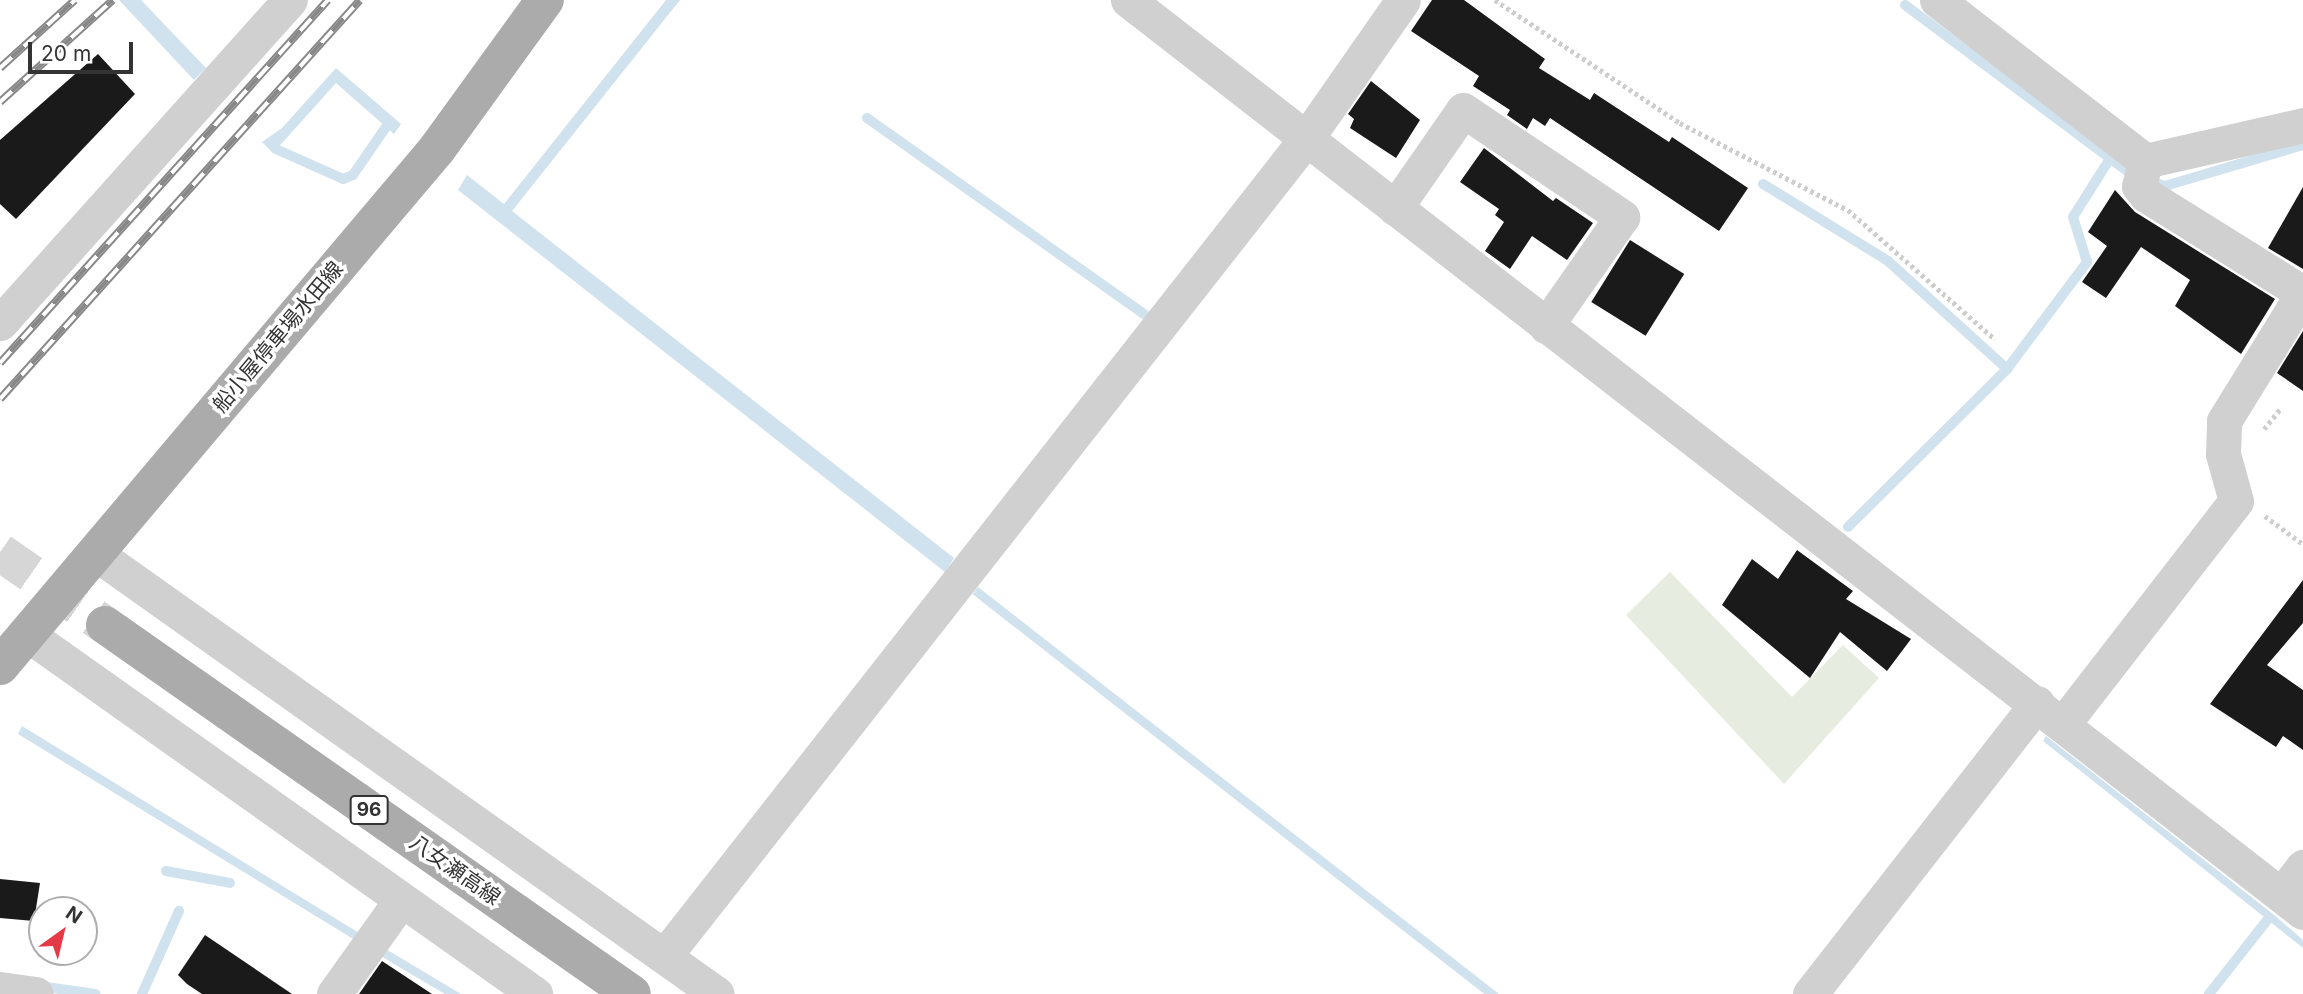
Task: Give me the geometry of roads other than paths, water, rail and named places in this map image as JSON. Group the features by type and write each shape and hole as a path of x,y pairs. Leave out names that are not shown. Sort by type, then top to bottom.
{"main road":[{"name":"船小屋停車場水田線","path":"0,666 437,149 545,0"},
{"name":"八女瀬高線","path":"106,625 632,994"}],"street":[{"path":"0,323 290,0"},
{"path":"1128,0 2292,904 2303,867"},
{"path":"666,954 1306,139 1403,0"},
{"path":"1937,0 2146,161"},
{"path":"1395,208 1463,110 1622,217 1546,326"},
{"path":"2146,161 2303,125"},
{"path":"1810,994 2236,501 2223,454 2224,421 2303,293 2146,195 2139,186 2146,161"},
{"path":"95,553 666,954 717,994"},
{"path":"27,634 535,994"},
{"path":"334,994 401,900"},
{"path":"0,989 37,994"}],"water":[{"path":"119,0 141,0 206,68 194,80"},
{"path":"666,0 680,0 512,211 954,558 945,572 458,190 467,175 504,204"},
{"path":"336,68 401,124 394,134 336,83 273,153 262,142 282,128"},
{"path":"978,587 1498,993 1484,994 972,594"},
{"path":"22,726 461,994 445,994 394,964 18,734"},
{"path":"2046,736 2273,914 2303,940 2303,948 2043,741"}],"waterway":[{"path":"1905,5 2136,178"},
{"path":"867,118 1147,316"},
{"path":"276,149 343,179 353,175 388,124"},
{"path":"2152,182 2165,186 2303,145"},
{"path":"1848,527 2007,369 2087,262 2073,217 2109,160"},
{"path":"1763,184 1888,261 2007,369"},
{"path":"166,871 230,883"},
{"path":"142,994 179,911"},
{"path":"2209,994 2268,919"},
{"path":"39,986 95,994"}],"tunnel":[{"path":"0,552 105,625"}],"railway":[{"path":"0,68 75,0"},
{"path":"0,102 113,0"},
{"path":"0,363 328,0"},
{"path":"0,399 360,0"}]}
